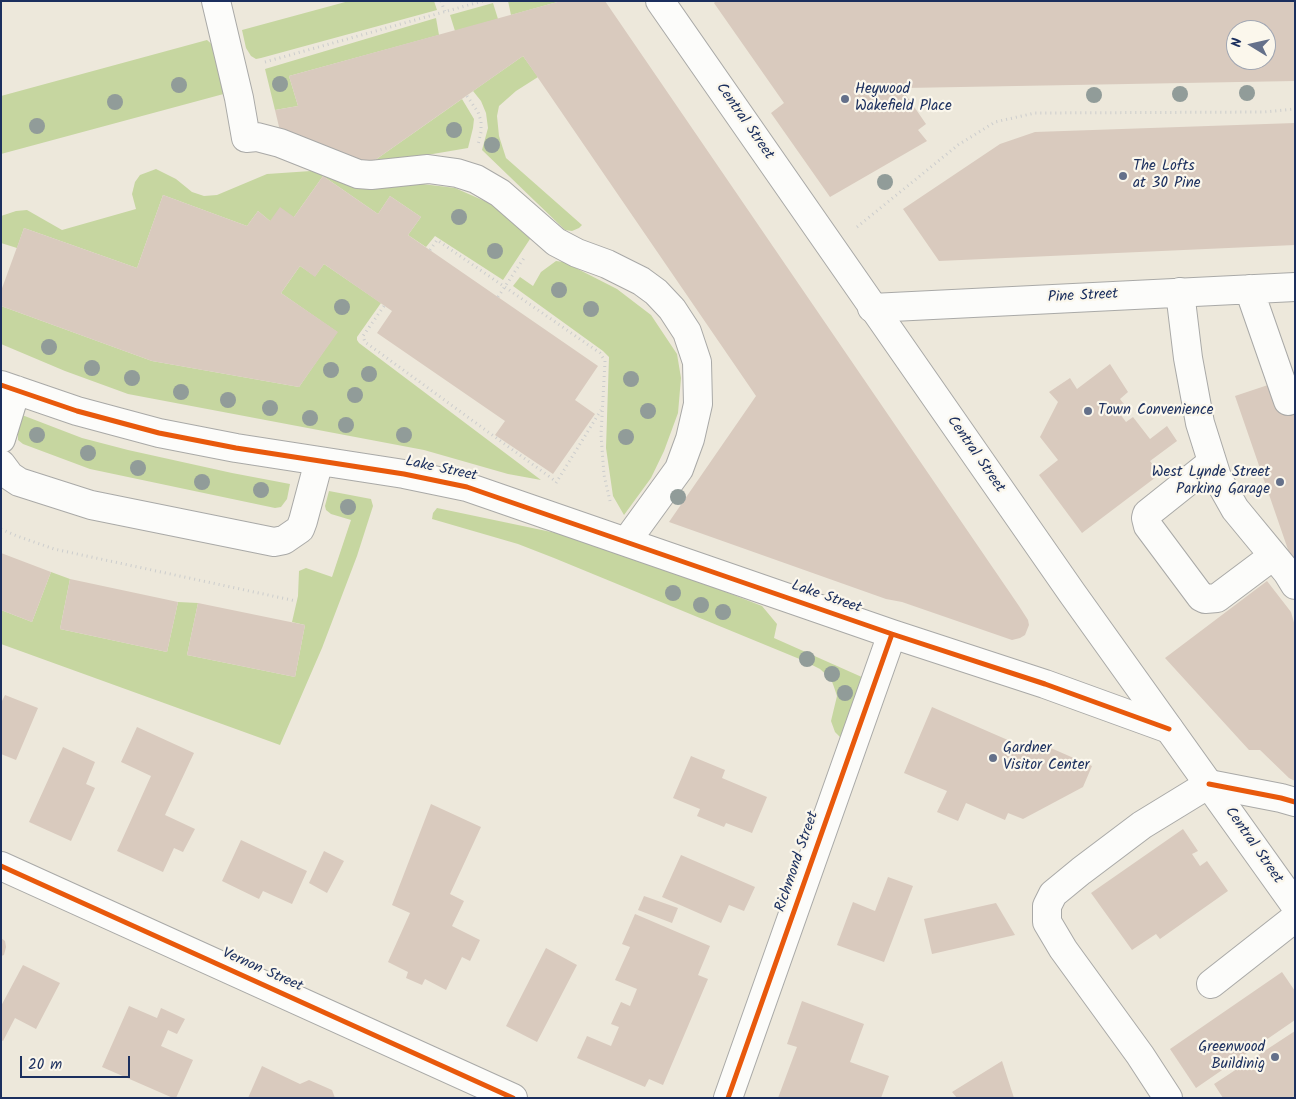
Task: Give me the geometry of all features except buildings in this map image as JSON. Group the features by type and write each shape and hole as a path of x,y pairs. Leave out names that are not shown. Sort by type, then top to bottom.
{"street":[{"path":"216,1 239,98 246,138 257,137 280,143 336,167 358,174 371,175 428,169 443,170 468,177 500,193 556,242 641,281 656,292 672,309 687,332 698,362 698,404 690,439 679,469 622,540"},
{"name":"Central Street","path":"660,1 872,308 1295,905"},
{"name":"Pine Street","path":"872,308 1295,287"},
{"path":"1258,289 1291,388"},
{"path":"1180,292 1188,358 1200,423 1217,478 1234,509 1287,572 1295,585"},
{"path":"1,438 8,388"},
{"name":"Lake Street","path":"8,388 77,411 141,429 236,448 404,474 467,487 892,634 1045,684 1169,729"},
{"path":"1,464 10,476 19,482 59,496 110,509 274,542 284,540 300,529 319,461"},
{"path":"1212,463 1147,514 1148,526 1201,597 1205,599 1217,598 1274,556"},
{"name":"Richmond Street","path":"728,1098 892,634"},
{"path":"1168,1098 1140,1055 1063,949 1047,922 1047,906 1053,894 1142,825 1209,784 1295,802"},
{"name":"Vernon Street","path":"1,866 513,1098"},
{"path":"1211,984 1295,918"}],"path":[{"path":"441,1 445,12"},
{"path":"258,64 483,1"},
{"path":"467,96 478,112 481,126 468,177"},
{"path":"857,228 958,144 995,122 1035,113 1264,112 1295,109"},
{"path":"498,297 542,231"},
{"path":"430,250 437,240 600,353 606,361 601,435 604,475 622,540"},
{"path":"384,306 363,336 365,342 557,482"},
{"path":"538,511 602,408"},
{"path":"1,529 54,549 296,601"}],"green space":[{"path":"349,1 434,1 437,10 256,59 251,56 246,48 242,30"},
{"path":"508,1 561,1 511,15"},
{"path":"493,3 498,19 455,31 450,15"},
{"path":"436,18 439,35 289,76 298,106 275,110 265,69"},
{"path":"207,40 215,47 231,92 1,154 1,96"},
{"path":"523,56 538,77 516,91 499,106 497,116 499,136 506,158 582,225 572,231 565,230 482,150 488,128 486,113 481,101 473,91"},
{"path":"462,99 474,119 468,148 368,165"},
{"path":"156,169 176,179 192,192 204,196 217,195 267,174 311,171 322,172 345,184 414,183 455,188 496,206 530,239 503,280 435,236 426,247 408,235 421,217 390,196 378,214 323,176 294,217 270,221 258,211 247,226 163,195 137,268 24,228 17,248 1,243 1,216 16,211 27,210 62,230 136,209 132,194 135,182 140,175"},
{"path":"556,261 564,262 617,289 651,315 677,354 681,378 678,413 664,451 651,478 624,515 613,496 606,448 609,357 513,286 520,277 533,286 541,272"},
{"path":"324,264 381,303 357,337 359,343 541,480 508,474 424,450 128,394 65,371 1,344 1,306 152,361 299,387 337,332 281,293 300,266 315,276"},
{"path":"22,415 82,438 128,450 290,484 287,499 281,507 275,508 90,469 23,444 18,440"},
{"path":"329,491 371,499 373,506 357,556 322,648 280,745 1,644 1,610 32,622 51,572 70,579 60,629 167,652 178,602 198,603 187,655 295,677 305,625 292,622 298,596 299,571 306,568 332,577 351,520 331,514 326,510 325,506"},
{"path":"437,508 556,533 636,557 762,606 777,624 774,638 864,678 841,738 835,732 831,721 837,696 831,679 820,669 518,544 432,519 433,513"}],"cycle path":[{"path":"1,385 77,411 159,433 236,448 404,474 467,487 892,634 1045,684 1169,729"},
{"path":"728,1098 892,634"},
{"path":"1209,784 1295,802"},
{"path":"1,866 513,1098"}],"place":[{"name":"Heywood Wakefield Place","path":"845,99"},
{"name":"The Lofts at 30 Pine","path":"1123,176"},
{"name":"Town Convenience","path":"1088,411"},
{"name":"West Lynde Street Parking Garage","path":"1280,482"},
{"name":"Gardner Visitor Center","path":"993,758"},
{"name":"Greenwood Buildinig","path":"1275,1057"}]}
